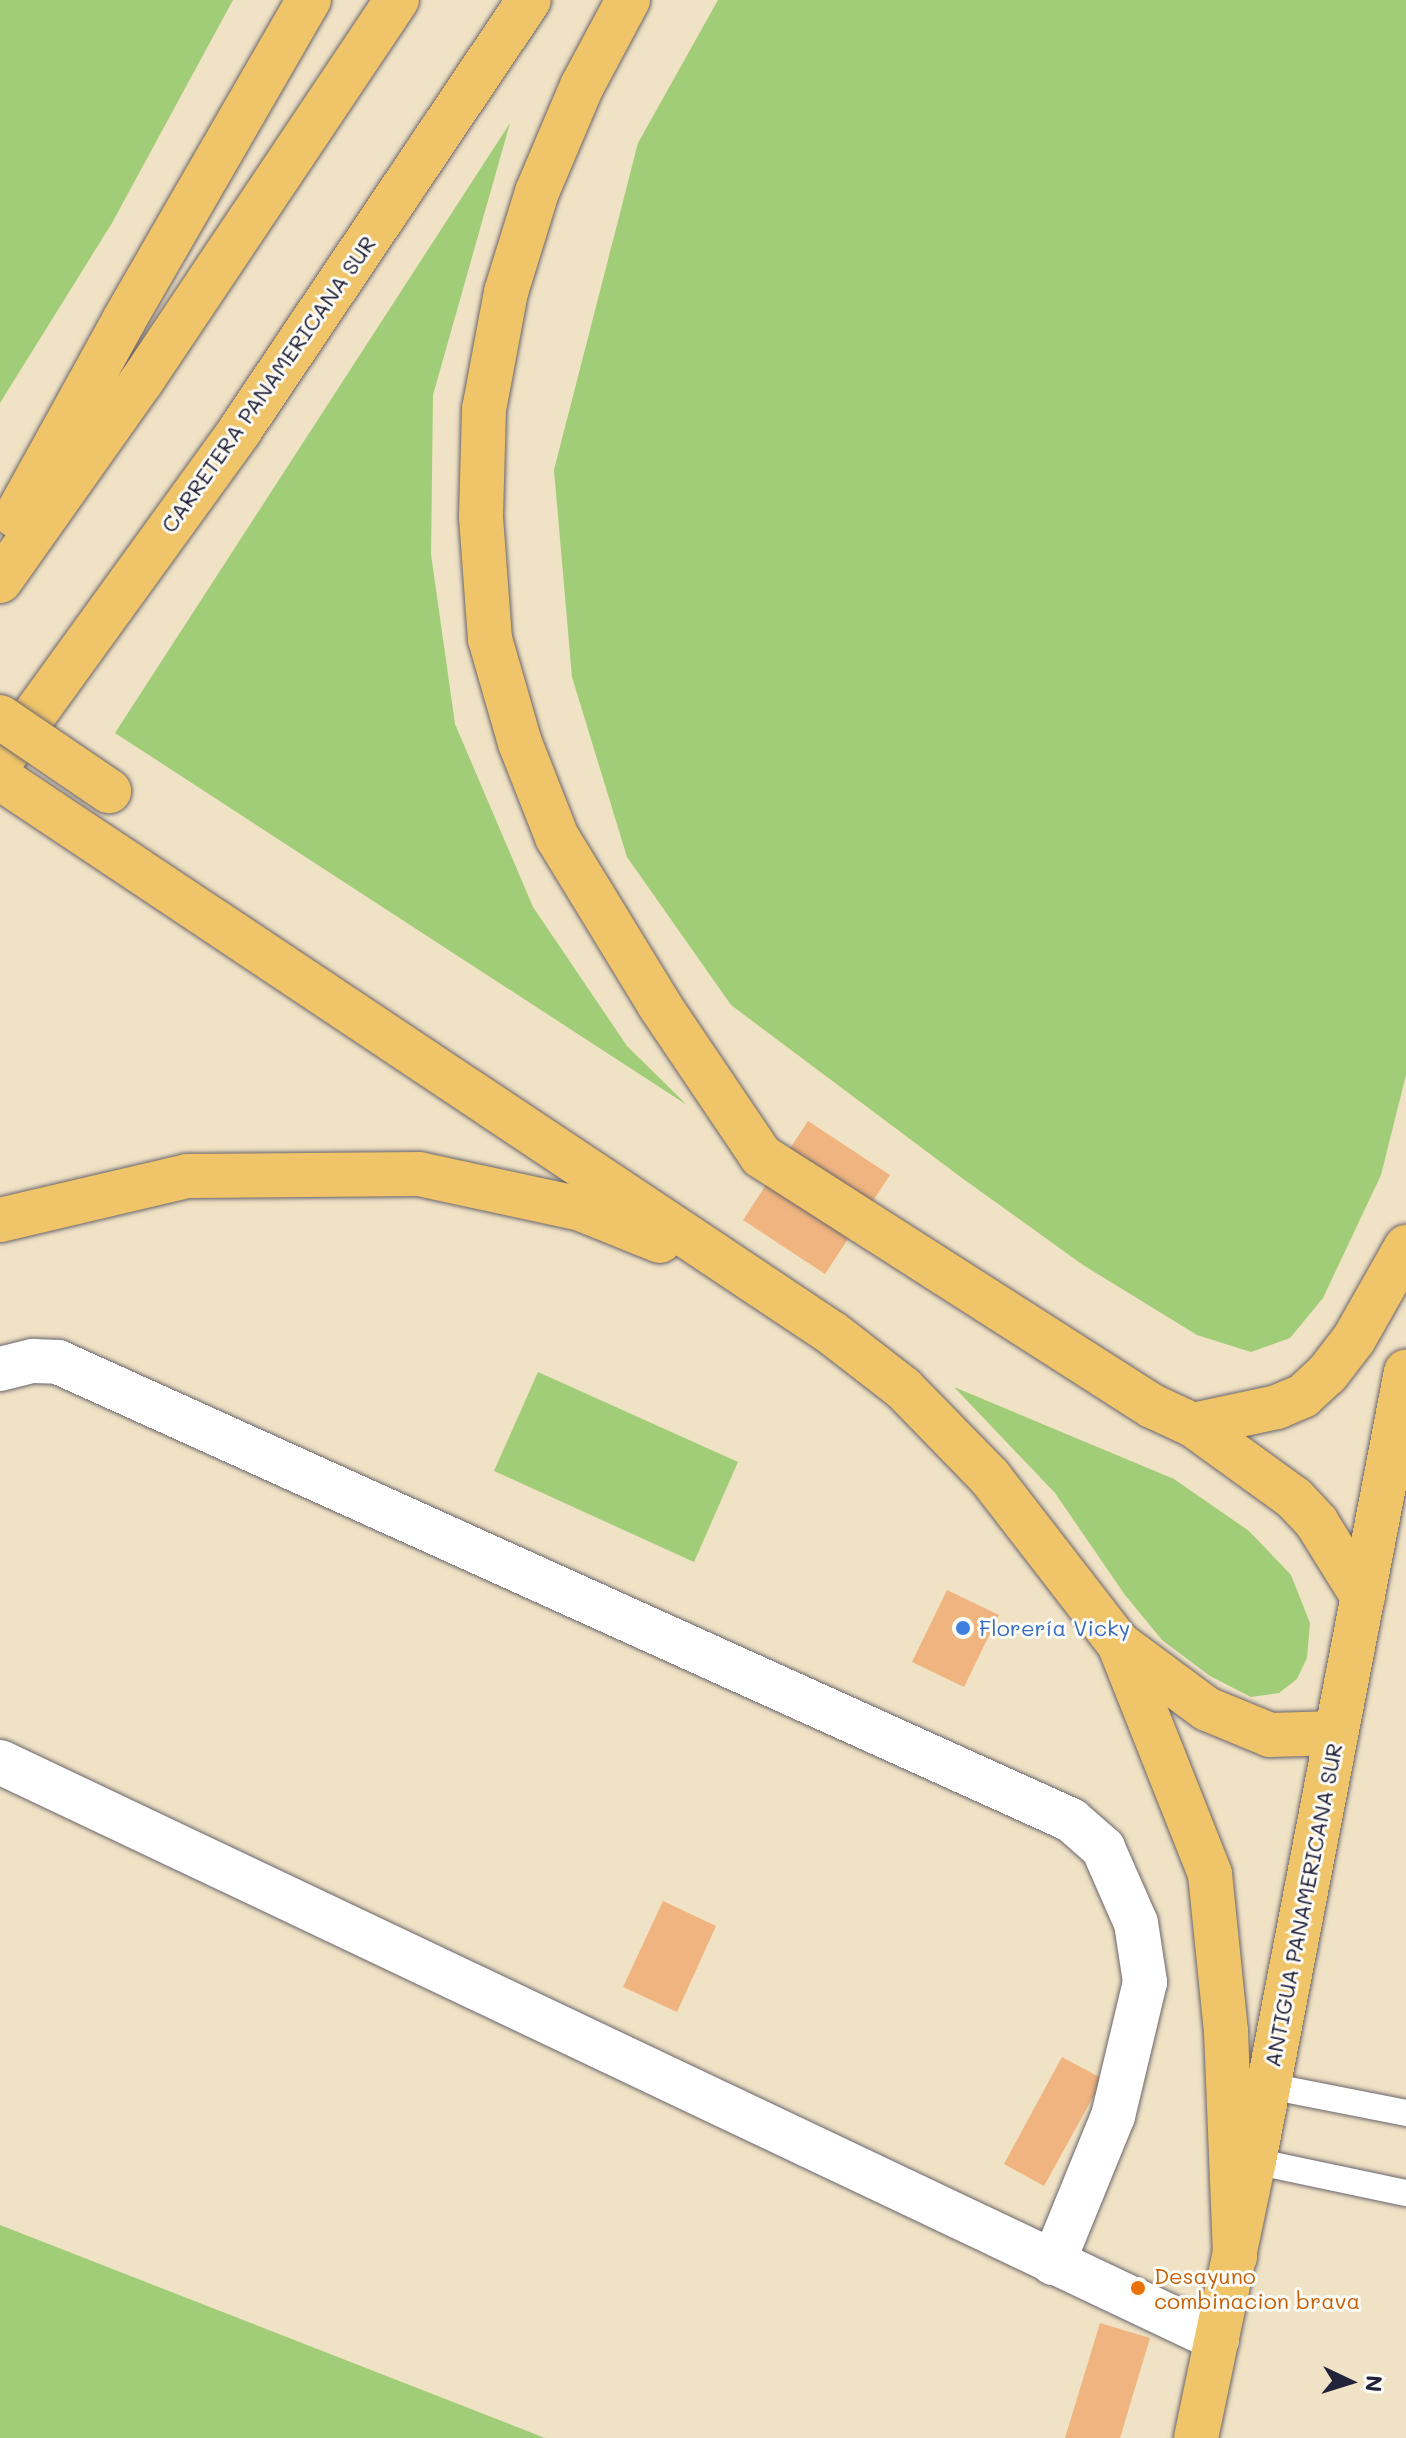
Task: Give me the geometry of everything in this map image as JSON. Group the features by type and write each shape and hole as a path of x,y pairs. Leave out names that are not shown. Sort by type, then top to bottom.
{"main road":[{"path":"0,546 124,320 309,0"},
{"path":"0,581 141,382 397,0"},
{"name":"CARRETERA PANAMERICANA SUR","path":"0,762 240,430 529,0"},
{"path":"628,0 582,86 537,192 506,292 484,409 481,517 490,639 520,743 552,824 660,1006 761,1156 1139,1398 1193,1425 1294,1498 1317,1523 1363,1597"},
{"path":"0,717 109,791"},
{"path":"0,778 832,1333 903,1388 989,1476 1119,1644 1207,1709 1270,1735 1336,1733"},
{"path":"0,1220 187,1176 419,1174 581,1209 748,1277"},
{"path":"1193,1425 1277,1407 1303,1396 1327,1374 1354,1339 1406,1247"},
{"name":"ANTIGUA PANAMERICANA SUR","path":"1196,2438 1269,2086 1406,1372"},
{"path":"1119,1644 1210,1874 1226,2031 1235,2257"}],"street":[{"path":"0,1369 33,1361 58,1362 1071,1820 1103,1848 1136,1923 1145,1982 1113,2116 1053,2263"},
{"path":"0,1762 1217,2339"}],"lane":[{"path":"1269,2086 1406,2113"},
{"path":"1254,2161 1406,2193"}],"green space":[{"path":"0,0 233,0 112,223 0,403"},
{"path":"718,0 1406,0 1406,1075 1381,1175 1323,1298 1290,1338 1251,1352 1197,1335 1083,1265 962,1178 731,1005 627,857 572,677 554,470 638,143"},
{"path":"510,123 433,395 431,554 455,724 533,907 627,1046 687,1105 115,733"},
{"path":"538,1372 738,1462 694,1562 494,1471"},
{"path":"954,1387 1174,1479 1249,1531 1291,1575 1310,1623 1307,1658 1297,1679 1279,1693 1251,1697 1210,1676 1162,1640 1125,1595 1055,1493"},
{"path":"0,2225 545,2438 0,2438"}],"building":[{"path":"808,1121 890,1175 825,1274 743,1220"},
{"path":"947,1590 999,1615 964,1687 912,1662"},
{"path":"663,1901 716,1926 677,2012 623,1987"},
{"path":"1062,2057 1103,2079 1044,2186 1004,2164"},
{"path":"1100,2323 1150,2338 1120,2438 1065,2438"}],"place":[{"name":"Florería Vicky","path":"963,1628"},
{"name":"Desayuno combinacion brava","path":"1138,2288"}]}
